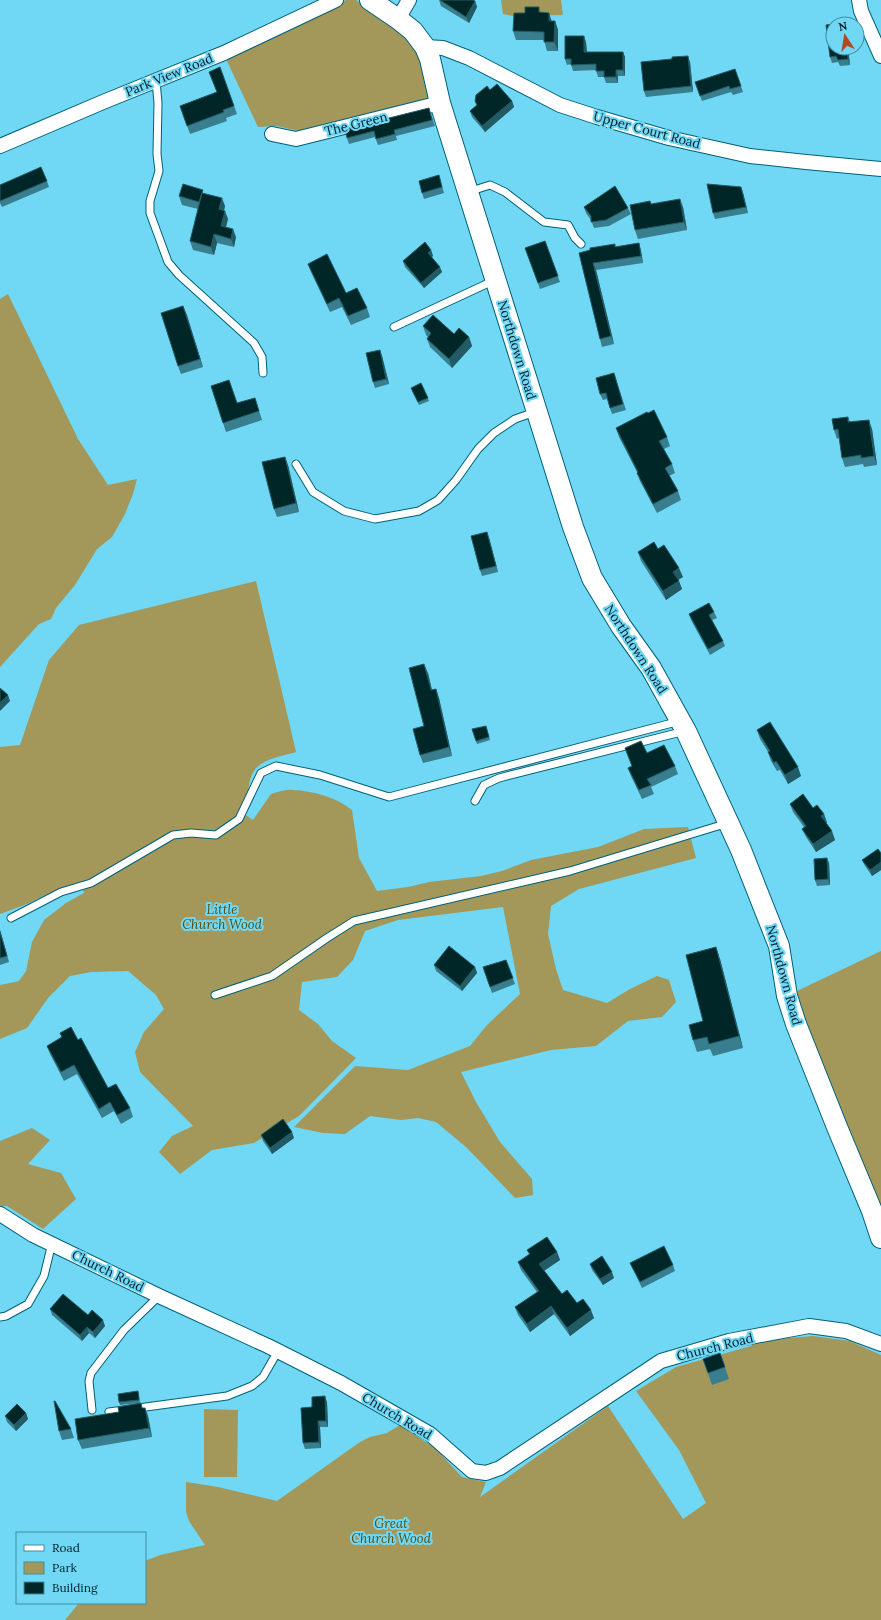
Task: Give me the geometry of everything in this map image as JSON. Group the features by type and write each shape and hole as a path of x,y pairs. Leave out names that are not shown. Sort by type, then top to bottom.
{"street":[{"name":"Park View Road","path":"0,146 224,53 336,0"},
{"path":"370,0 413,31 425,47"},
{"path":"398,19 408,0"},
{"path":"859,0 861,11 881,56"},
{"name":"Northdown Road","path":"425,47 440,103 573,527 592,578 621,626 650,668 683,726 742,850 779,946 787,996 796,1024 872,1211 881,1238"},
{"name":"Upper Court Road","path":"425,47 443,48 469,58 560,105 669,138 750,156 881,169"},
{"name":"The Green","path":"272,134 296,139 440,103"},
{"name":"Church Road","path":"0,1214 23,1229 159,1296 278,1351 341,1383 430,1434 472,1471 486,1473 500,1468 661,1361 730,1340 809,1326 846,1331 881,1344"}],"lane":[{"path":"156,81 158,103 157,154 159,171 150,201 150,213 154,226 168,262 178,274 254,343 262,357 263,372"},
{"path":"468,192 490,185 495,187 505,192 544,222 568,225 575,238 581,244"},
{"path":"394,327 496,280"},
{"path":"296,464 313,492 344,511 375,519 419,511 438,500 456,480 478,449 494,433 515,419 537,411"},
{"path":"476,801 484,785 499,778 683,726"},
{"path":"11,918 61,892 90,883 173,835 191,833 216,835 239,820 260,773 276,766 320,775 390,797 683,726"},
{"path":"215,995 272,976 354,921 570,871 729,823"},
{"path":"0,1317 6,1316 28,1304 44,1276 52,1243"},
{"path":"92,1410 89,1382 91,1373 124,1330 159,1296"},
{"path":"109,1412 227,1396 252,1386 263,1377 278,1351"}],"green space":[{"path":"346,0 356,0 402,34 413,47 421,62 430,99 299,131 277,126 258,127 226,59"},
{"path":"501,0 561,0 563,15 513,16 503,14"},
{"path":"8,294 78,439 108,485 137,479 125,514 112,537 97,549 75,585 56,608 51,619 39,624 0,667 0,299"},
{"name":"Little Church Wood","path":"256,581 296,752 273,758 257,767 250,781 246,802 241,812 253,820 271,794 288,790 316,793 332,798 346,805 352,810 359,858 377,891 408,887 429,882 481,876 502,871 531,860 598,847 644,829 688,827 696,858 579,889 551,906 548,934 556,969 563,990 607,1003 630,989 657,976 669,980 676,1002 662,1017 628,1021 596,1046 551,1050 461,1072 476,1102 500,1142 532,1179 533,1195 515,1198 466,1147 436,1122 418,1118 401,1120 370,1116 345,1134 323,1133 294,1127 355,1066 408,1070 470,1046 487,1025 520,994 503,907 398,920 365,931 353,960 337,977 302,982 299,1010 318,1024 332,1041 356,1058 299,1116 254,1143 212,1150 180,1174 159,1152 172,1136 193,1126 140,1072 135,1052 144,1032 164,1009 156,995 128,971 91,972 70,976 48,998 27,1028 0,1039 0,985 19,981 26,971 32,942 44,920 66,903 84,893 81,882 0,914 0,747 20,745 49,660 79,625"},
{"path":"881,951 881,1212 806,1033 797,991"},
{"path":"32,1128 50,1140 28,1164 61,1173 76,1199 43,1229 7,1206 0,1207 0,1141"},
{"name":"Great Church Wood","path":"813,1336 850,1341 881,1355 881,1620 65,1620 78,1604 146,1604 146,1561 160,1555 205,1545 189,1521 186,1512 186,1482 218,1487 277,1501 360,1442 370,1437 387,1433 400,1425 435,1448 462,1477 486,1482 480,1497 608,1406 683,1519 706,1503 679,1450 636,1391 676,1367 751,1346 754,1341"},
{"path":"204,1409 238,1410 237,1477 204,1477"}],"building":[{"path":"440,0 473,0 475,1 466,17"},
{"path":"525,7 539,7 539,12 549,13 549,21 555,21 554,42 544,42 544,32 513,31 514,13 525,13"},
{"path":"565,36 584,36 584,52 623,52 623,70 616,70 616,77 604,77 604,71 596,71 596,64 571,65 571,59 565,59"},
{"path":"688,56 691,86 644,91 641,62"},
{"path":"836,56 848,56 848,59 838,60"},
{"path":"220,67 234,106 223,110 224,112 187,126 180,106 217,92 209,72"},
{"path":"735,69 741,86 730,89 729,86 700,96 695,82"},
{"path":"497,84 512,101 482,126 470,111 477,105 475,101 476,95 487,86 490,90"},
{"path":"429,108 432,120 394,130 395,134 376,139 374,131 347,138 345,129"},
{"path":"41,167 47,181 0,201 0,185"},
{"path":"439,175 442,187 422,193 419,181"},
{"path":"183,184 203,190 199,202 179,196"},
{"path":"707,184 741,187 746,207 713,213"},
{"path":"615,186 628,208 606,220 591,222 591,216 584,207"},
{"path":"202,193 222,198 219,209 225,211 221,226 233,229 231,239 214,234 211,247 190,241"},
{"path":"680,199 684,222 635,230 630,205 650,201 651,204"},
{"path":"545,241 558,276 538,283 525,248"},
{"path":"425,242 431,250 428,253 440,267 421,283 403,261"},
{"path":"639,243 641,256 593,263 611,336 600,339 579,253 590,250 590,248 615,244 615,247"},
{"path":"327,254 346,293 357,288 367,308 348,316 339,298 327,304 308,264"},
{"path":"183,306 200,359 178,366 161,313"},
{"path":"433,315 454,334 459,328 469,337 449,359 427,339 431,333 423,326"},
{"path":"380,350 386,379 373,382 366,353"},
{"path":"614,373 623,404 610,408 606,393 600,394 596,378"},
{"path":"229,380 237,403 255,398 259,411 223,423 211,386"},
{"path":"421,383 428,398 418,402 411,388"},
{"path":"654,410 667,437 659,441 672,464 665,468 678,491 653,504 616,428"},
{"path":"848,417 848,422 869,420 874,456 861,458 861,455 842,458 838,429 834,430 832,419"},
{"path":"285,457 296,503 274,509 262,462"},
{"path":"487,532 496,566 480,570 471,536"},
{"path":"654,542 658,549 664,545 679,568 673,572 679,581 663,591 638,552"},
{"path":"709,603 714,612 709,615 723,641 708,649 689,614"},
{"path":"424,664 431,690 436,689 449,747 420,755 413,729 424,726 409,668"},
{"path":"0,688 8,695 0,703"},
{"path":"770,722 798,767 785,775 776,761 774,763 768,752 770,751 757,730"},
{"path":"486,726 489,737 476,741 472,729"},
{"path":"641,741 647,753 664,745 675,766 647,779 651,785 639,790 628,768 632,766 625,748"},
{"path":"803,794 813,808 817,805 824,814 821,816 832,831 813,844 802,829 806,826 790,804"},
{"path":"878,849 881,853 881,862 870,870 862,860"},
{"path":"827,858 828,879 815,880 814,859"},
{"path":"0,932 7,956 0,958"},
{"path":"449,946 475,967 460,986 434,965"},
{"path":"716,947 739,1036 709,1044 707,1037 693,1040 689,1025 703,1021 686,955"},
{"path":"506,960 513,978 490,987 483,967"},
{"path":"71,1027 78,1040 81,1038 108,1088 116,1084 130,1108 117,1115 110,1102 99,1109 74,1065 61,1072 47,1046 62,1037 60,1033"},
{"path":"283,1119 292,1132 270,1148 261,1135"},
{"path":"547,1237 557,1252 539,1264 562,1294 567,1290 577,1303 583,1299 591,1310 567,1328 551,1306 527,1324 515,1307 539,1291 518,1262 530,1254 527,1250"},
{"path":"664,1246 673,1265 640,1282 630,1263"},
{"path":"602,1256 612,1272 600,1279 590,1264"},
{"path":"63,1294 88,1315 92,1310 103,1320 93,1332 87,1327 80,1335 50,1309"},
{"path":"720,1353 725,1367 708,1373 703,1359"},
{"path":"138,1391 139,1400 119,1402 118,1394"},
{"path":"325,1396 326,1421 318,1421 319,1442 303,1443 301,1408 312,1407 312,1397"},
{"path":"55,1401 71,1429 59,1431"},
{"path":"141,1403 142,1408 145,1408 149,1428 78,1440 75,1419 119,1412 118,1407"},
{"path":"17,1404 26,1413 14,1425 5,1416"}]}
